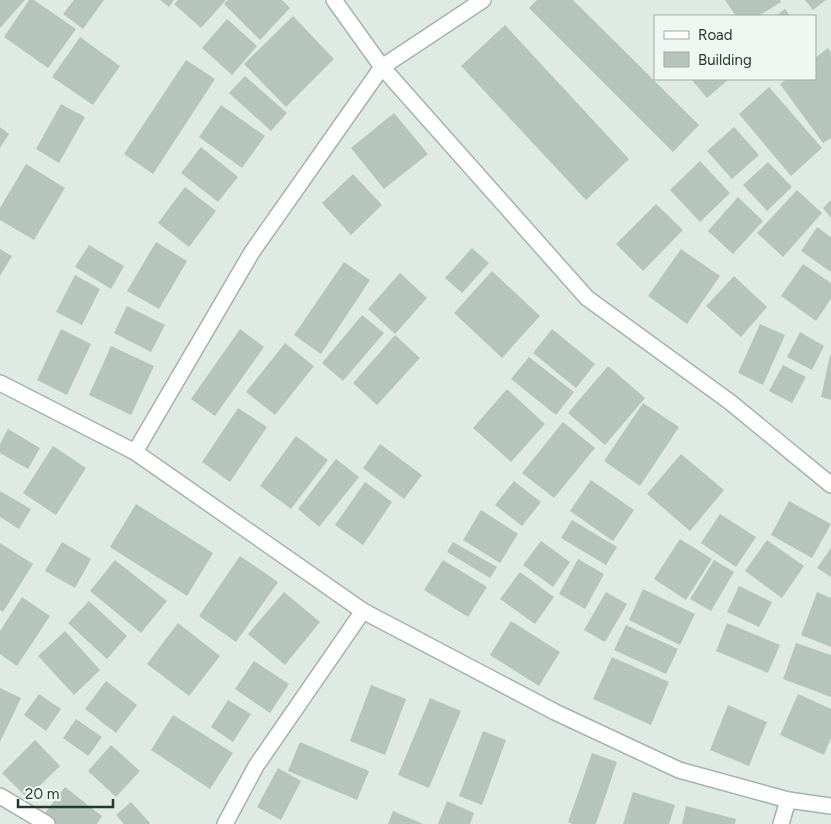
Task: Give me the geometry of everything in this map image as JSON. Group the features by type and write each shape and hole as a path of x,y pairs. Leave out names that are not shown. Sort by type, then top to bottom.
{"street":[{"path":"334,0 382,67 587,298 730,402 831,485"},
{"path":"135,452 252,252 382,67 483,0"},
{"path":"0,383 135,452 363,611 555,712 679,770 788,800 831,806"},
{"path":"225,824 256,766 363,611"},
{"path":"0,796 47,824"},
{"path":"781,824 788,800"}],"building":[{"path":"0,0 25,0 0,28"},
{"path":"29,0 34,0 76,29 48,68 4,37"},
{"path":"74,0 104,0 83,29 63,14"},
{"path":"160,0 174,0 169,7"},
{"path":"178,0 226,0 201,28 174,4"},
{"path":"228,0 282,0 290,8 260,40 224,4"},
{"path":"537,0 573,0 699,125 673,152 529,8"},
{"path":"725,0 780,0 781,2 761,15 735,15"},
{"path":"805,0 826,0 813,10"},
{"path":"785,9 789,15 777,15"},
{"path":"293,16 334,59 286,107 244,64"},
{"path":"227,19 257,46 232,75 202,48"},
{"path":"505,25 629,159 586,200 461,66"},
{"path":"80,37 120,66 93,105 52,77"},
{"path":"828,48 831,52 831,138 823,143 780,84 786,80 816,80 816,57"},
{"path":"186,60 215,79 153,174 124,154"},
{"path":"245,76 287,113 271,131 229,93"},
{"path":"692,80 728,80 707,98"},
{"path":"769,87 822,148 791,176 739,114"},
{"path":"61,104 85,117 59,163 36,149"},
{"path":"221,105 265,136 242,168 199,137"},
{"path":"394,113 428,154 384,189 351,148"},
{"path":"0,127 9,134 0,148"},
{"path":"734,127 759,155 732,179 707,151"},
{"path":"201,147 238,177 218,202 181,173"},
{"path":"700,161 730,193 700,222 670,190"},
{"path":"768,162 792,187 767,211 743,185"},
{"path":"26,164 65,188 34,240 0,220 0,208"},
{"path":"353,174 382,205 351,235 322,203"},
{"path":"185,187 216,211 189,247 158,223"},
{"path":"797,190 822,213 783,257 757,233"},
{"path":"738,197 763,221 733,254 708,231"},
{"path":"831,200 831,218 823,208"},
{"path":"656,204 683,230 643,271 616,244"},
{"path":"817,227 831,237 831,272 801,251"},
{"path":"156,242 187,261 159,309 127,291"},
{"path":"89,245 124,266 111,289 75,267"},
{"path":"472,248 489,263 462,293 445,278"},
{"path":"0,249 12,256 0,276"},
{"path":"681,249 720,276 687,324 648,296"},
{"path":"344,262 370,280 321,354 294,335"},
{"path":"803,264 831,283 831,299 816,321 781,296"},
{"path":"492,271 540,316 502,358 454,313"},
{"path":"400,273 427,298 395,334 368,309"},
{"path":"75,275 100,289 82,325 56,312"},
{"path":"734,276 767,307 741,337 706,306"},
{"path":"127,306 165,325 151,352 114,333"},
{"path":"362,315 384,333 343,381 322,363"},
{"path":"760,324 785,335 763,385 738,373"},
{"path":"61,329 91,344 67,395 37,380"},
{"path":"240,329 264,347 215,416 191,399"},
{"path":"552,329 595,364 576,388 533,353"},
{"path":"800,332 824,346 812,370 787,357"},
{"path":"395,335 420,358 377,405 353,383"},
{"path":"285,343 314,366 275,415 246,392"},
{"path":"111,346 154,366 131,415 89,395"},
{"path":"831,355 831,400 821,397"},
{"path":"529,357 574,392 556,415 511,379"},
{"path":"783,365 806,377 792,403 769,391"},
{"path":"608,366 645,398 605,445 568,413"},
{"path":"507,389 545,424 511,462 473,428"},
{"path":"643,403 679,427 640,486 604,461"},
{"path":"238,408 267,427 230,482 202,462"},
{"path":"563,422 595,448 554,498 522,473"},
{"path":"8,429 40,448 28,469 0,453 0,444"},
{"path":"296,436 328,460 291,509 260,486"},
{"path":"380,444 422,475 404,499 363,468"},
{"path":"53,446 86,468 56,515 23,493"},
{"path":"681,454 724,490 690,531 647,494"},
{"path":"336,459 359,477 319,527 298,509"},
{"path":"591,480 634,510 613,541 570,511"},
{"path":"514,481 541,502 522,526 495,505"},
{"path":"365,482 392,502 363,545 335,525"},
{"path":"0,491 31,509 19,529 0,517"},
{"path":"789,501 831,524 812,558 771,535"},
{"path":"136,504 213,553 187,596 110,547"},
{"path":"481,510 518,534 500,563 463,540"},
{"path":"720,514 756,537 736,567 701,543"},
{"path":"572,520 617,547 606,565 561,538"},
{"path":"680,539 712,559 686,600 654,579"},
{"path":"767,540 804,566 782,598 745,571"},
{"path":"541,541 570,562 553,587 523,565"},
{"path":"62,542 91,559 75,588 45,571"},
{"path":"453,542 497,567 490,578 447,552"},
{"path":"0,543 33,564 3,612 0,610"},
{"path":"831,548 831,577 817,568"},
{"path":"240,556 278,582 236,642 199,616"},
{"path":"578,559 604,574 585,609 559,594"},
{"path":"115,560 167,601 141,633 90,591"},
{"path":"443,560 487,587 468,617 424,590"},
{"path":"714,560 734,572 711,611 690,599"},
{"path":"520,572 554,597 535,624 500,599"},
{"path":"739,586 772,602 759,627 727,612"},
{"path":"643,589 695,614 680,645 629,620"},
{"path":"284,592 320,622 285,665 248,634"},
{"path":"606,592 627,604 605,642 584,630"},
{"path":"817,592 831,598 831,647 801,635"},
{"path":"22,597 50,616 17,666 0,654 0,631"},
{"path":"89,601 127,636 107,659 68,623"},
{"path":"511,621 560,652 539,686 490,655"},
{"path":"178,623 220,656 189,696 147,664"},
{"path":"727,623 780,645 768,673 716,651"},
{"path":"626,625 678,649 666,674 614,650"},
{"path":"65,631 100,670 74,695 38,656"},
{"path":"796,643 831,655 831,697 783,679"},
{"path":"612,657 669,682 651,725 593,699"},
{"path":"254,661 289,684 270,713 235,689"},
{"path":"106,681 137,705 116,733 85,709"},
{"path":"371,685 406,699 385,755 350,741"},
{"path":"0,688 21,698 0,742"},
{"path":"39,694 61,709 46,731 24,715"},
{"path":"798,694 831,709 831,738 824,755 780,735"},
{"path":"430,698 461,711 429,788 398,775"},
{"path":"228,700 251,714 233,742 211,727"},
{"path":"728,705 767,722 749,766 710,750"},
{"path":"173,715 233,753 210,789 151,750"},
{"path":"76,719 102,737 88,756 63,738"},
{"path":"483,731 506,740 482,805 459,796"},
{"path":"35,740 60,766 27,798 2,773"},
{"path":"300,742 369,771 357,800 288,771"},
{"path":"111,745 140,771 116,797 88,771"},
{"path":"592,753 617,762 596,824 573,824 568,822"},
{"path":"278,768 301,781 281,820 257,807"},
{"path":"65,787 102,816 97,824 42,824 39,821"},
{"path":"633,792 675,805 669,824 623,824"},
{"path":"447,801 474,813 470,824 438,824"},
{"path":"131,802 149,824 124,824 116,815"},
{"path":"686,806 736,819 735,824 682,824"},
{"path":"393,811 423,824 388,824"}]}
